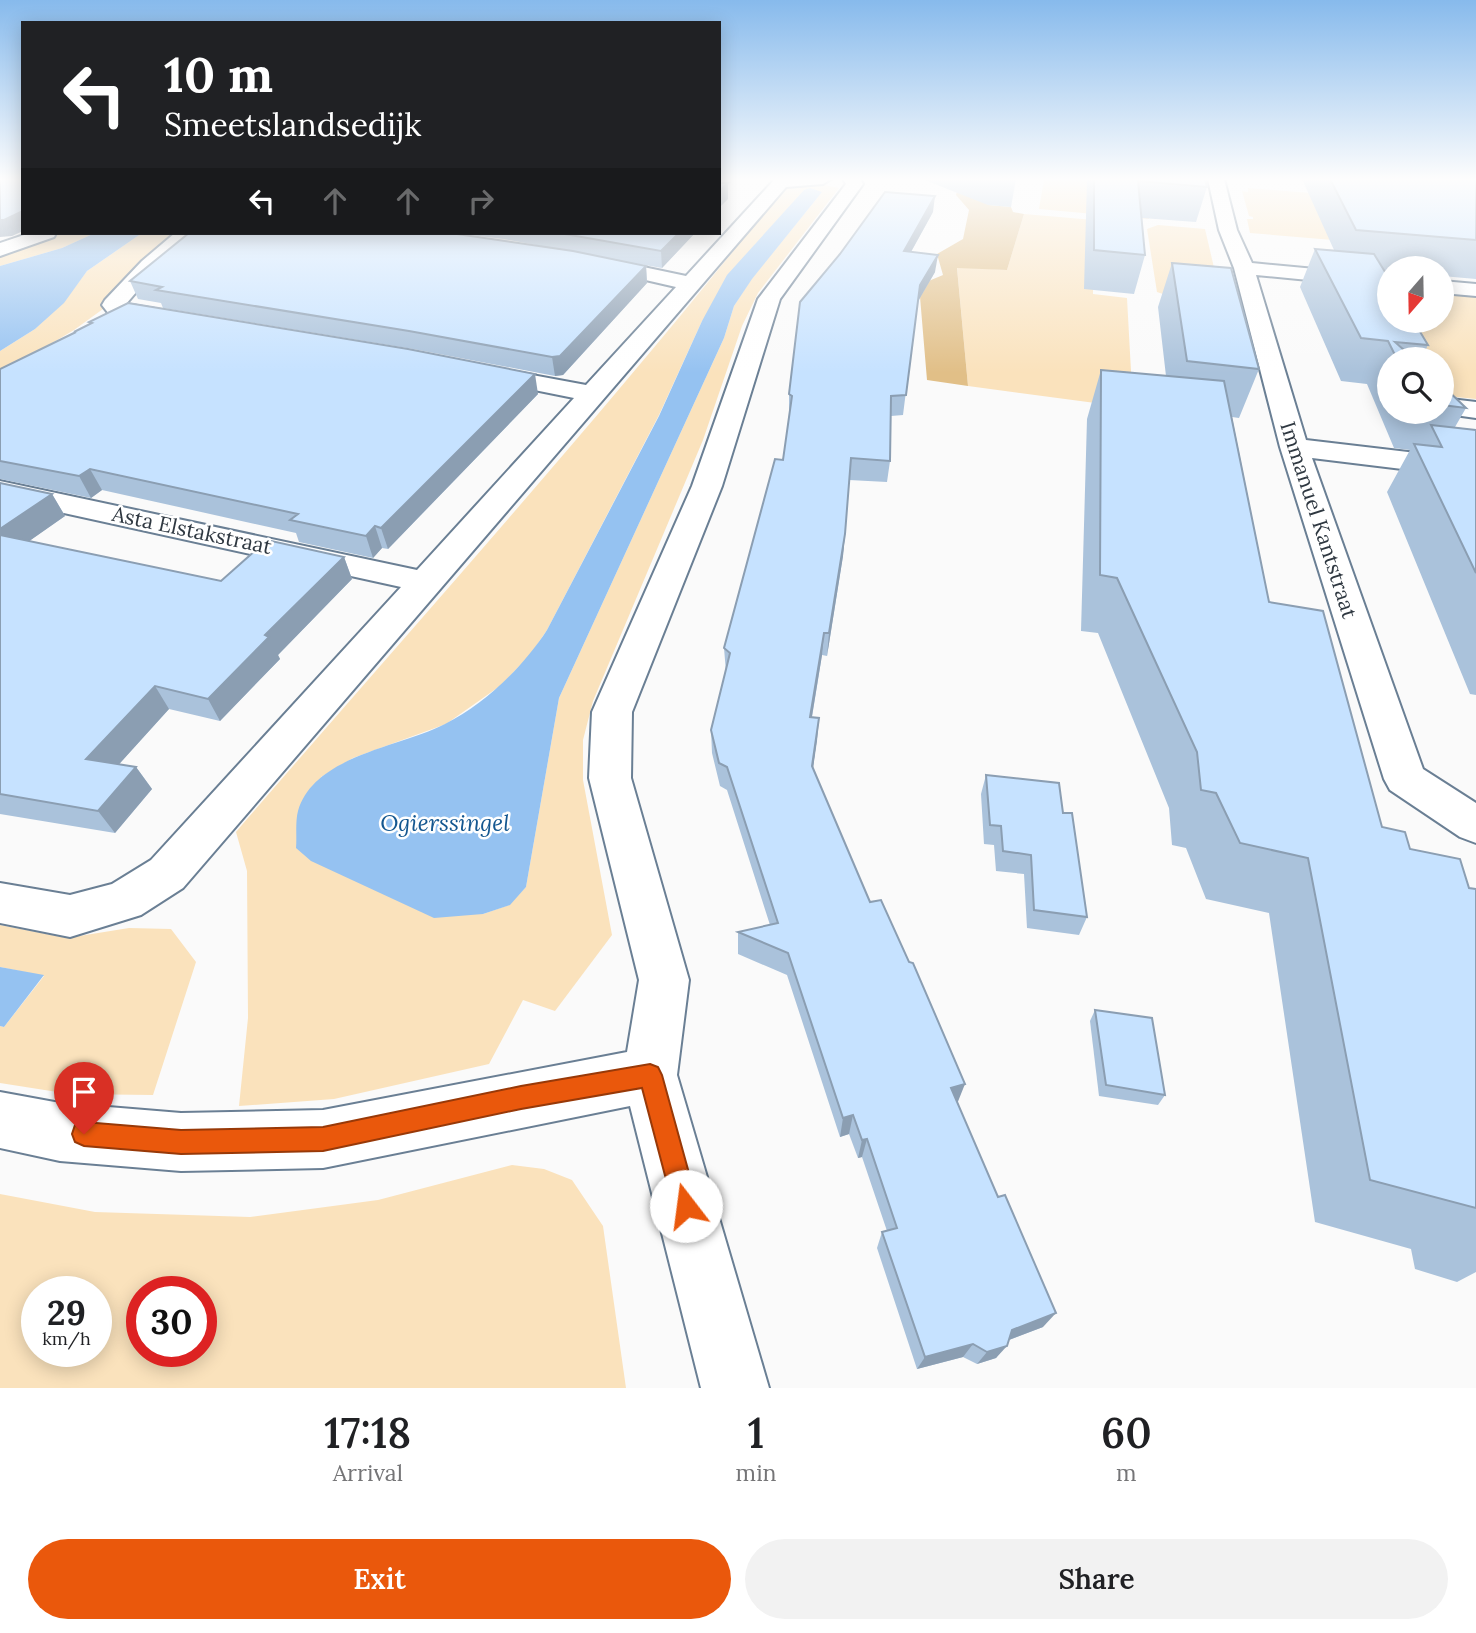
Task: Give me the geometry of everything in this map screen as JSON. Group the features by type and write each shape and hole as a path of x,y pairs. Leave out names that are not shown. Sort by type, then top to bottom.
{"street":[{"path":"0,250 17,244"},
{"path":"174,244 149,265 113,305 110,315 198,323"},
{"path":"0,903 70,916 124,901 167,874 591,394 728,244"},
{"path":"735,1388 650,1075 664,980 610,778 612,712 707,486 769,299 810,244"},
{"name":"Immanuel Kantstraat","path":"1234,244 1244,268 1294,447 1405,779 1476,825"},
{"path":"575,259 693,284"},
{"path":"1244,268 1377,288"},
{"path":"1454,288 1476,290"},
{"path":"464,369 591,394"},
{"path":"1454,407 1476,410"},
{"path":"1294,447 1476,470"},
{"name":"Asta Elstakstraat","path":"0,490 425,582"},
{"path":"0,1119 60,1132 181,1142 323,1139 521,1098 650,1075"}],"shaded area":[{"path":"25,244 71,244 0,266 0,253"},
{"path":"126,244 168,244 139,269 103,309 74,330 0,374 0,351 35,329 63,303 87,271"},
{"path":"739,244 774,244 702,321 659,415 547,630 530,655 500,686 446,724 353,758 321,777 483,914 509,905 526,887 559,698 724,338 734,306 752,278 780,244 796,244 758,293 742,326 703,440 593,701 583,740 583,780 612,935 555,1011 523,1000 489,1064 334,1099 239,1106 248,1018 247,871 236,832 581,434"},
{"path":"955,244 1015,244 1007,270 957,268 968,386 927,380 919,285 943,275 937,254"},
{"path":"1015,244 1094,244 1093,294 1127,298 1133,408 968,386 957,267 1007,270"},
{"path":"1149,244 1208,244 1222,302 1172,297 1157,292"},
{"path":"1378,244 1476,244 1476,252"},
{"path":"1454,293 1476,295 1476,399 1454,397 1454,347 1418,347 1410,333 1454,333"},
{"path":"0,925 67,938 129,928 171,929 196,962 153,1095 70,1094 0,1083 0,1026 4,1027 44,976 0,967"},
{"path":"512,1165 544,1169 572,1180 603,1226 626,1388 0,1388 0,1194 95,1212 250,1217 378,1200"}],"water":[{"path":"71,244 126,244 87,271 64,303 35,329 0,351 0,266"},
{"name":"Ogierssingel","path":"755,244 780,244 734,306 724,338 559,698 526,887 510,905 483,914 434,918 311,861 296,848 297,815 307,792 322,777 361,755 427,732 460,716 489,695 515,671 547,630 659,416 702,321 727,275"},
{"path":"0,967 44,975 4,1027 0,1026"}],"building":[{"path":"176,244 524,244 646,266 560,356 552,357 156,290 162,287 130,281"},
{"path":"620,244 668,244 661,251"},
{"path":"847,244 908,244 904,251 938,255 920,285 906,395 891,396 890,461 851,458 845,534 829,633 824,633 810,717 819,718 812,766 870,902 881,900 909,962 913,963 965,1084 951,1088 998,1197 1005,1195 1056,1313 1012,1330 1007,1346 987,1352 973,1344 925,1357 882,1232 897,1228 867,1139 862,1140 853,1115 843,1118 788,953 738,932 778,923 727,767 719,763 711,730 730,653 724,648 775,459 783,460 792,396 789,394 800,302"},
{"path":"1094,244 1144,244 1145,255 1094,250"},
{"path":"1315,249 1374,254 1377,259 1377,333 1421,333 1428,345 1395,342 1401,347 1391,347 1388,341 1361,338"},
{"path":"1172,263 1231,268 1259,369 1187,361"},
{"path":"128,303 408,349 535,374 381,528 375,526 366,536 290,520 298,514 90,469 79,476 0,461 0,369"},
{"path":"1101,370 1224,381 1269,602 1323,611 1382,827 1405,832 1410,849 1460,859 1469,888 1476,889 1476,1208 1370,1180 1308,858 1240,843 1216,793 1201,790 1197,752 1117,578 1100,575"},
{"path":"1454,396 1466,408 1454,406"},
{"path":"1431,425 1476,430 1476,573 1414,444 1442,447"},
{"path":"0,483 52,494 0,529"},
{"path":"0,535 221,581 267,540 344,557 265,635 269,637 208,699 155,686 86,759 136,767 98,811 0,794"},
{"path":"986,775 1059,783 1063,813 1072,813 1087,917 1034,910 1031,855 1003,851 1001,826 990,825"},
{"path":"1095,1010 1152,1018 1165,1095 1106,1085"}],"route":[{"path":"84,1134 181,1142 323,1139 521,1098 650,1075 686,1206"}]}
